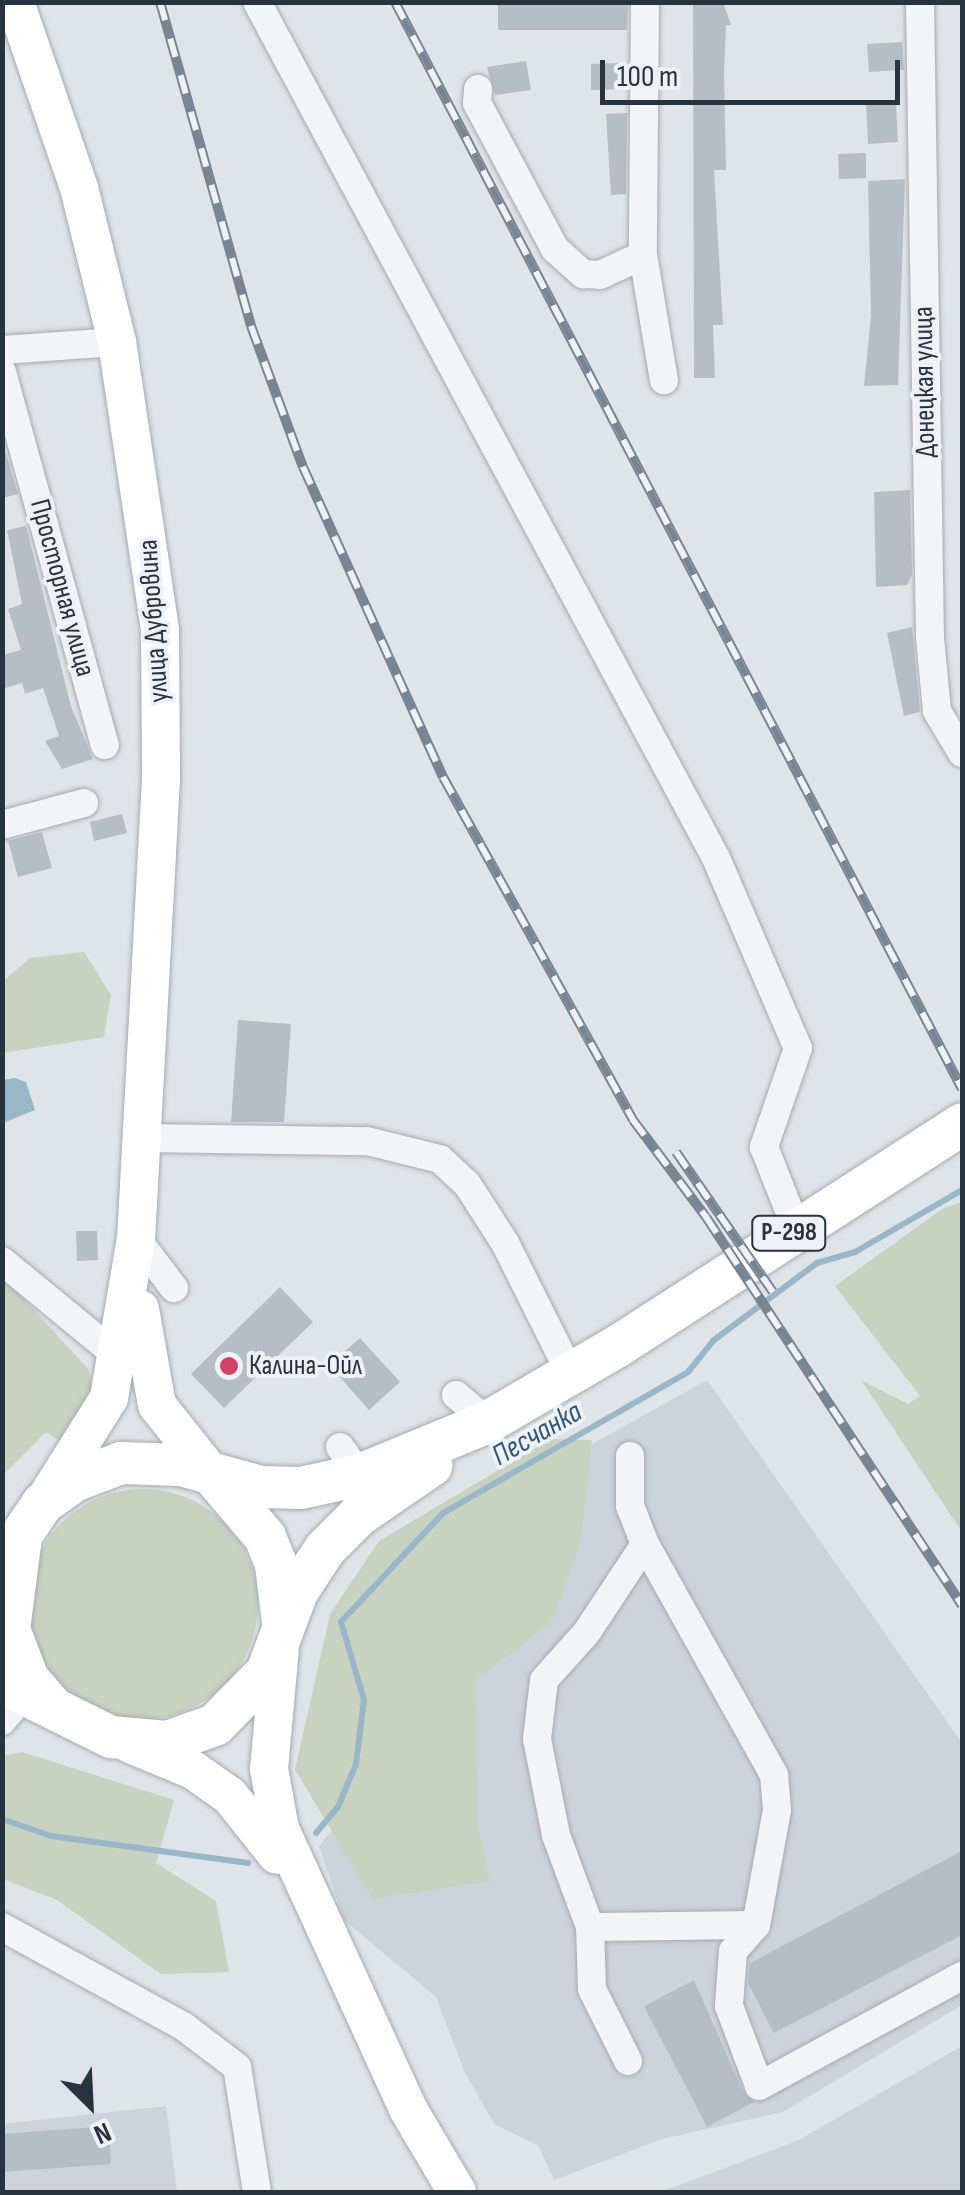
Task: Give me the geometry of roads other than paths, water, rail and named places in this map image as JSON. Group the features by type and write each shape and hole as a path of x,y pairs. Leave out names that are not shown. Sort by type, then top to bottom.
{"highway":[{"name":"Р-298","path":"488,1422 350,1461 301,1488 214,1477 180,1465 121,1463 76,1480 22,1533 9,1628 28,1679 19,1701 111,1737 167,1742 216,1725 258,1686 303,1582 343,1528 488,1422 571,1374 962,1124"},
{"path":"214,1477 265,1538 280,1584 282,1638"}],"main road":[{"name":"улица Дубровина","path":"16,2 78,188 117,342 160,630 160,779 144,1138 135,1248"},
{"path":"22,1533 101,1417 118,1357 135,1248"},
{"path":"135,1248 151,1388 165,1420 214,1477"},
{"path":"282,1638 271,1787 304,1894 408,2109 457,2192"},
{"path":"111,1737 193,1770 230,1796 304,1894"},
{"path":"408,2109 428,2192"}],"street":[{"path":"256,2 716,858 798,1048 764,1147 796,1228"},
{"path":"644,2 643,255 664,380"},
{"name":"Донецкая улица","path":"920,2 930,638 937,711 962,753"},
{"path":"478,89 478,103 555,249 583,274 600,275 643,255"},
{"path":"2,350 117,342"},
{"name":"Просторная улица","path":"2,372 105,745"},
{"path":"2,824 84,803"},
{"path":"144,1138 368,1141 440,1159 467,1184 505,1243 571,1374"},
{"path":"135,1248 174,1288"},
{"path":"2,1261 118,1357"},
{"path":"456,1395 488,1422"},
{"path":"630,1456 630,1506 645,1544 774,1775 777,1810 756,1925 733,1951 728,2006 760,2086 962,1976"},
{"path":"628,2061 592,1989 590,1927 556,1834 537,1739 544,1680 587,1632 645,1544"},
{"path":"590,1927 756,1925"},
{"path":"2,1927 183,2026 238,2066 257,2192"}],"water":[{"path":"15,1078 26,1082 35,1110 3,1123 3,1080"}],"waterway":[{"name":"Песчанка","path":"316,1833 338,1807 356,1764 364,1700 341,1622 443,1513 688,1372 714,1340 817,1263 855,1252 962,1190"},
{"name":"Песчанка","path":"2,1819 51,1836 248,1863"}],"railway":[{"path":"160,2 251,326 303,467 443,777 633,1120 706,1217 962,1605"},
{"path":"395,2 962,1089"},
{"path":"676,1152 773,1292"}],"place":[{"name":"Калина-Ойл","path":"229,1366"}]}
